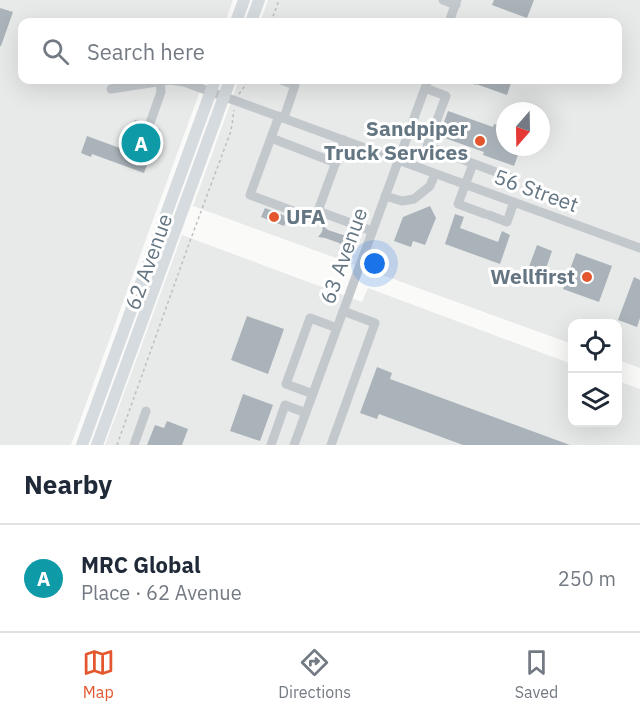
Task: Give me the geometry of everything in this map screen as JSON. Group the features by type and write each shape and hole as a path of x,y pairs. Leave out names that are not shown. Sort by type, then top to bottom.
{"main road":[{"path":"237,18 244,0"},
{"path":"252,18 259,0"},
{"name":"62 Avenue","path":"97,445 228,84"},
{"name":"62 Avenue","path":"82,445 213,85"}],"street":[{"path":"443,0 456,2 451,18"},
{"name":"56 Street","path":"111,89 142,84"},
{"path":"150,123 161,92 160,84"},
{"path":"292,84 295,85 271,138 250,195 315,219 344,141"},
{"path":"426,84 446,96 427,146 509,177"},
{"name":"63 Avenue","path":"294,445 426,84"},
{"name":"56 Street","path":"213,85 224,96 640,248"},
{"path":"271,138 336,163"},
{"path":"473,164 458,204 507,222 514,202"},
{"path":"386,195 402,201 414,199 430,186 435,174"},
{"path":"318,211 372,231"},
{"path":"331,445 375,323 343,311"},
{"path":"313,394 286,384 310,318 337,328"},
{"path":"271,445 285,405 306,413"},
{"path":"134,445 146,411"}],"path":[{"path":"272,18 279,0"},
{"path":"240,92 246,84"},
{"path":"117,445 231,131 234,110"}],"shaded area":[{"path":"0,0 233,0 226,18 18,18 18,84 203,84 71,445 0,445"},
{"path":"268,0 640,0 640,368 622,361 622,319 568,319 568,343 193,206 238,84 622,84 622,18 261,18"},
{"path":"182,235 362,302 368,288 568,363 568,427 622,427 622,382 640,389 640,445 105,445"}],"building":[{"path":"494,0 534,0 527,18 492,5"},
{"path":"0,8 13,12 1,46 0,46"},
{"path":"476,84 511,84 507,95"},
{"name":"Sandpiper Truck Services","path":"448,111 493,127 496,125 496,156 518,156 514,166 483,155 484,152 439,136"},
{"path":"135,120 143,123 147,129 160,129 144,173 92,154 91,157 81,153 87,136 125,150"},
{"path":"430,206 436,218 425,245 413,241 411,247 394,241 403,217"},
{"name":"UFA","path":"265,208 288,217 284,226 261,217"},
{"path":"455,214 464,217 460,228 498,242 502,231 510,235 500,264 445,244"},
{"path":"323,226 343,235 349,233 344,240 345,248 339,243 318,237"},
{"path":"537,245 552,251 542,280 526,275"},
{"name":"Wellfirst","path":"576,253 612,266 599,302 563,289"},
{"path":"634,277 640,280 640,318 637,327 618,319"},
{"path":"247,316 284,329 268,374 231,360"},
{"path":"377,367 392,373 390,379 570,445 463,445 379,414 377,419 360,413"},
{"path":"243,394 273,405 260,441 230,431"},
{"path":"167,421 188,429 182,445 147,445 155,425 164,428"}],"place":[{"name":"Sandpiper Truck Services","path":"480,141"},
{"name":"MRC Global","path":"141,143"},
{"name":"UFA","path":"274,217"},
{"name":"Wellfirst","path":"587,277"}]}
